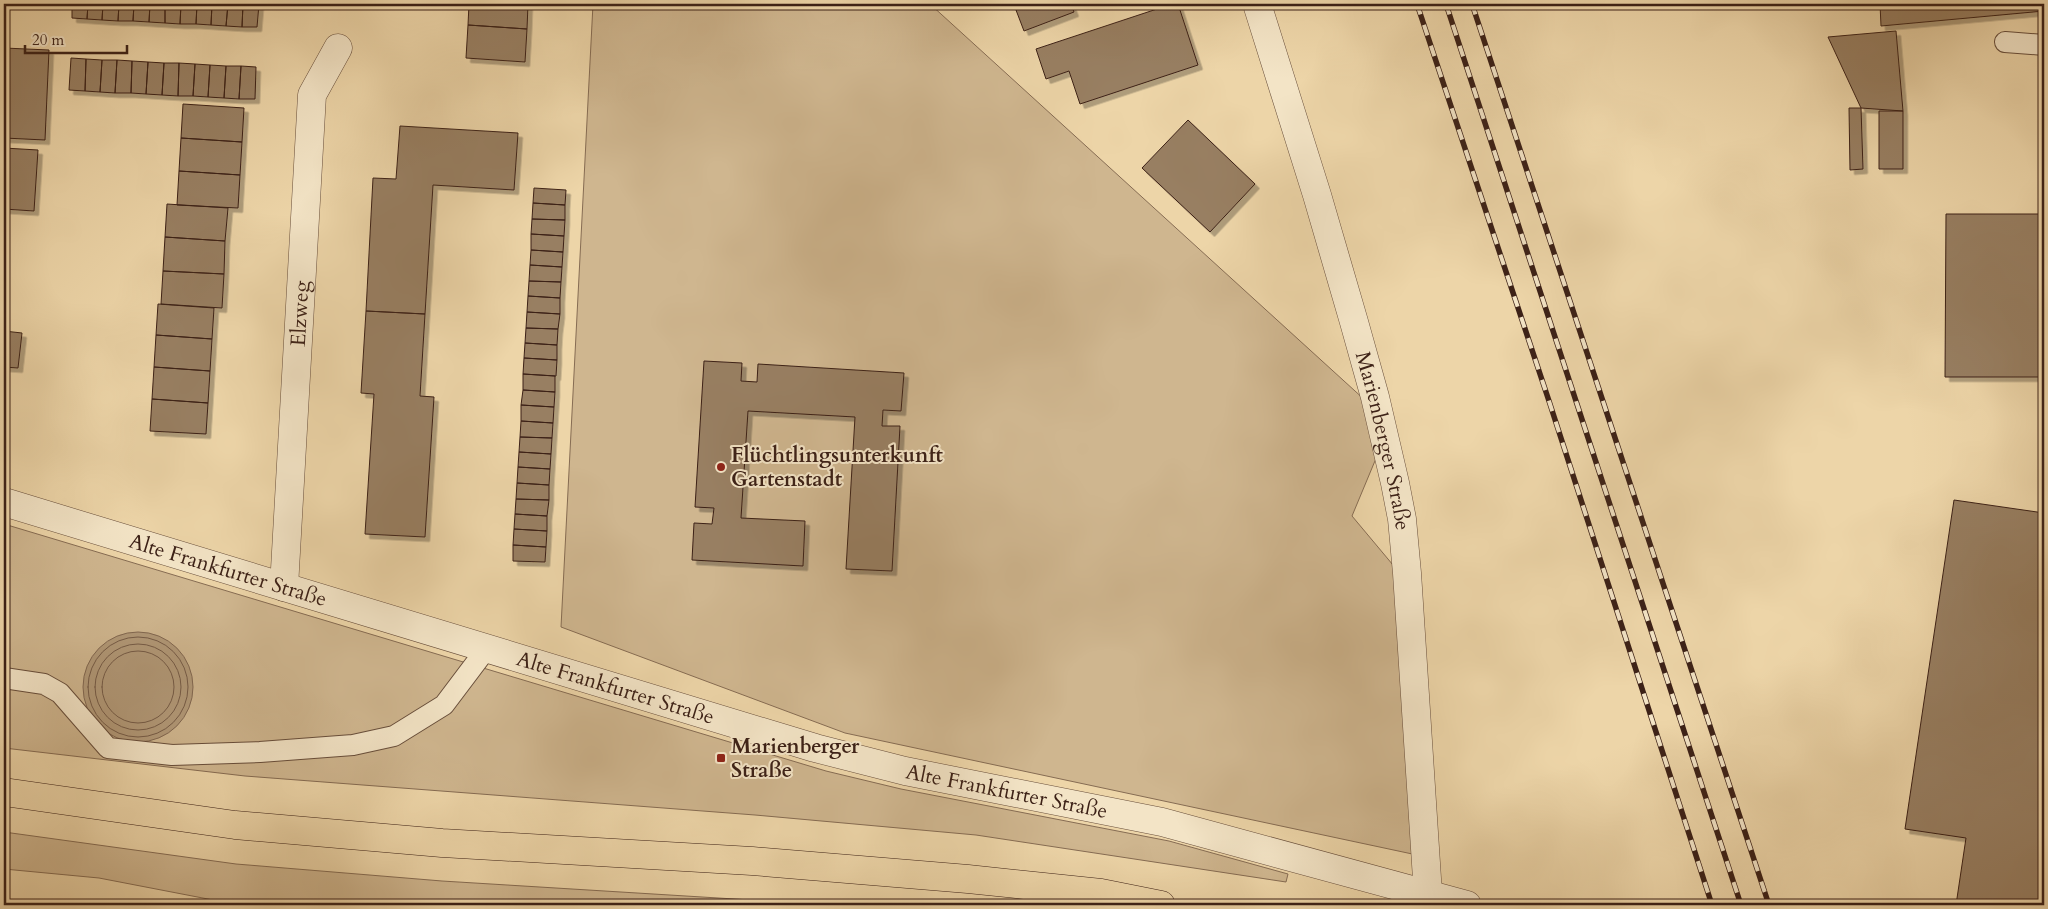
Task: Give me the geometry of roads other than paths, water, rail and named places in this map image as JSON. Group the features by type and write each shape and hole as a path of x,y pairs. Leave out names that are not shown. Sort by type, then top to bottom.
{"highway":[{"path":"4,792 235,825 442,843 752,861 949,877 1101,893 1160,905"}],"street":[{"name":"Marienberger Straße","path":"1257,4 1317,195 1373,387 1397,492 1402,519 1407,573 1428,894"},
{"name":"Elzweg","path":"284,586 312,95 338,48"},
{"name":"Alte Frankfurter Straße","path":"4,502 824,751 913,773 1162,822 1467,905"}],"lane":[{"path":"2005,42 2044,45"},
{"path":"4,678 44,684 60,694 108,748 172,755 260,752 353,745 394,736 444,705 487,648"}],"water":[{"path":"138,632 159,636 177,648 189,666 193,687 189,708 177,726 159,738 138,742 117,738 99,726 87,708 83,687 87,666 99,648 117,636"}],"railway":[{"path":"1417,4 1549,401 1712,905"},
{"path":"1446,4 1741,905"},
{"path":"1472,4 1769,905"}],"place":[{"name":"Flüchtlingsunterkunft Gartenstadt","path":"721,467"},
{"name":"Marienberger Straße","path":"721,758"}]}
